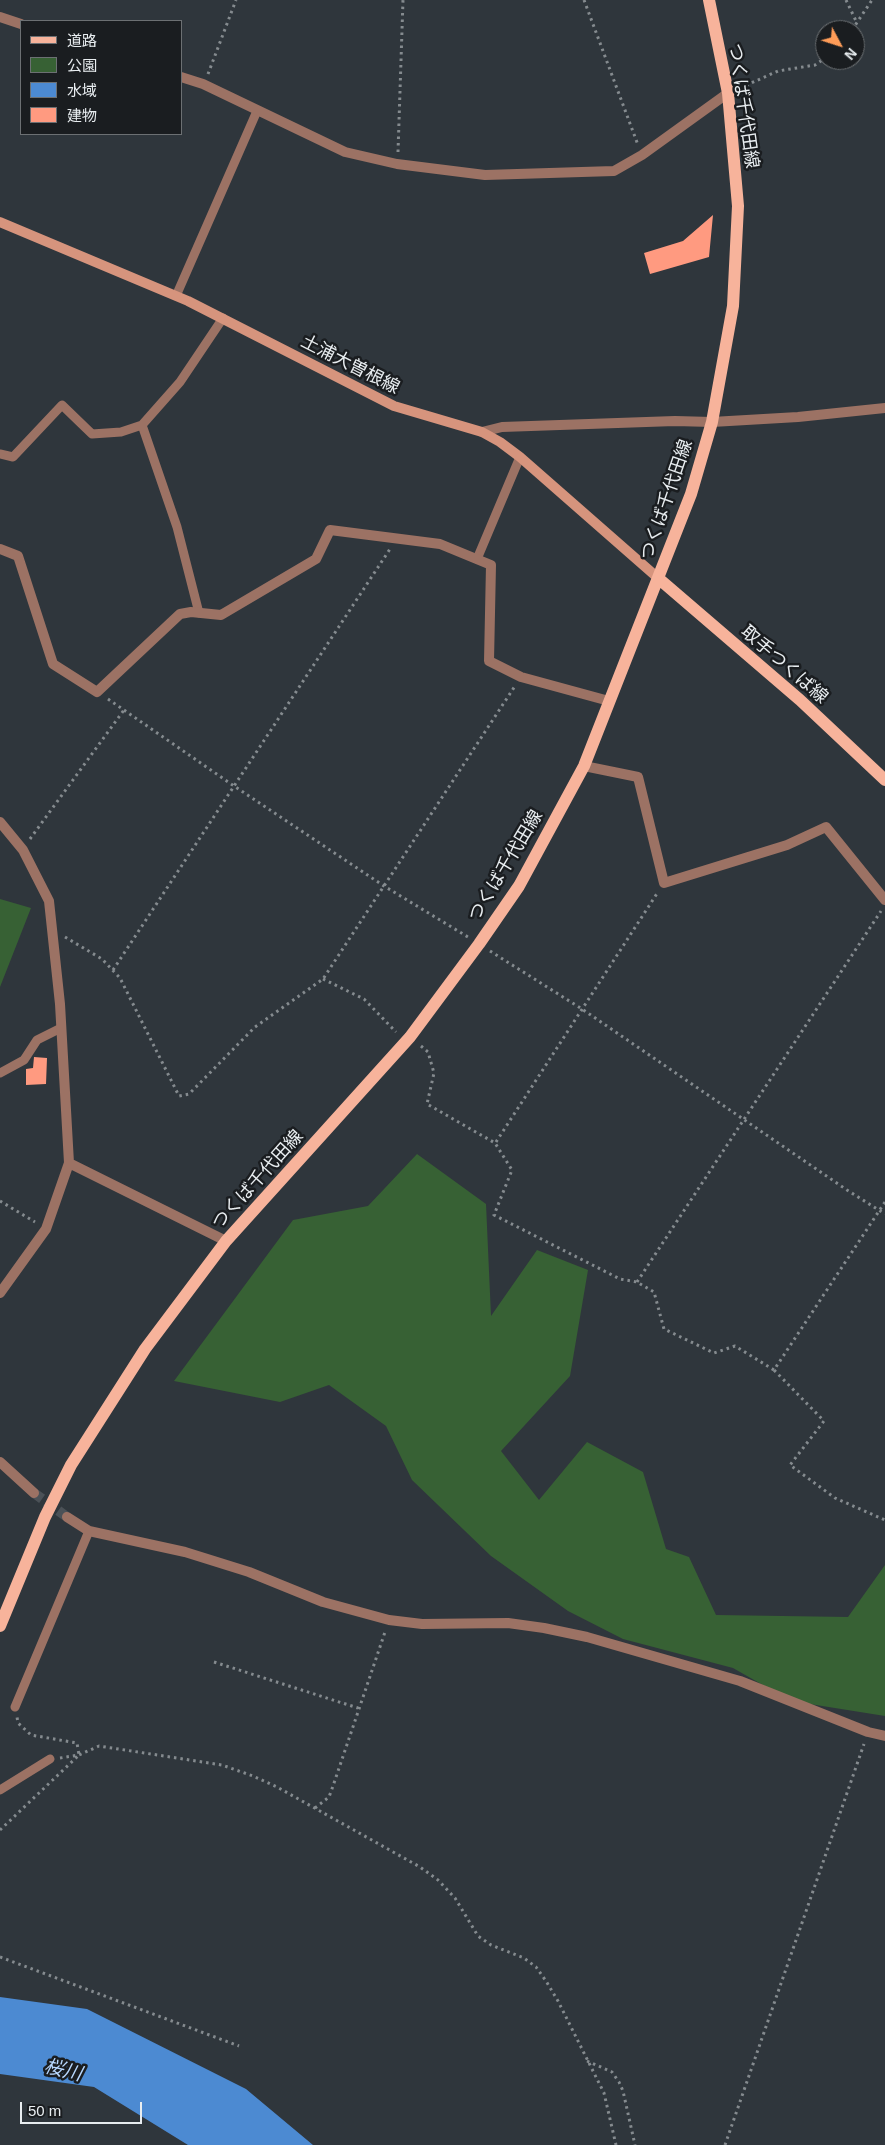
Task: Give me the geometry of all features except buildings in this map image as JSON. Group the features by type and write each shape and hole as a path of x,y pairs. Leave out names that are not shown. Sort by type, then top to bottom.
{"main road":[{"name":"つくば千代田線","path":"0,1626 45,1517 71,1465 145,1349 226,1241 410,1037 479,944 519,886 584,766 691,494 712,422 733,306 738,206 728,93 708,0"},
{"name":"土浦大曽根線","path":"0,222 176,296 223,318 394,406 482,432 500,442 520,457 658,578"},
{"name":"取手つくば線","path":"658,578 800,700 885,780"}],"street":[{"path":"0,17 20,24"},
{"path":"182,77 203,84 344,152 397,164 485,176 614,171 642,154 728,93"},
{"path":"482,432 502,427 675,421 712,422 798,417 885,408"},
{"path":"0,549 18,556 53,664 97,692 180,614 220,615 316,559 330,530 397,537 440,544 491,565 488,661 521,677 609,701"},
{"path":"584,766 638,777 664,883 787,845 826,827 885,900"},
{"path":"0,822 23,850 50,901 51,928 60,1004 70,1163 46,1229 0,1293"},
{"path":"70,1163 226,1241"},
{"path":"0,1462 34,1493"},
{"path":"66,1517 89,1531 185,1552 249,1572 323,1602 389,1620 422,1624 508,1624 544,1628 587,1637 740,1681 868,1732 885,1736"}],"lane":[{"path":"176,296 257,110"},
{"path":"0,454 13,457 62,405 92,434 121,432 142,425 180,382 223,318"},
{"path":"142,425 176,527 200,613"},
{"path":"478,559 520,457"},
{"path":"0,1073 24,1060 37,1040 61,1028"},
{"path":"15,1707 89,1531"},
{"path":"0,1790 50,1759"}],"path":[{"path":"203,84 217,54 236,0"},
{"path":"397,164 403,0"},
{"path":"584,0 642,154"},
{"path":"846,0 855,20"},
{"path":"860,20 872,0"},
{"path":"728,93 778,70 815,65"},
{"path":"113,970 397,537"},
{"path":"51,928 102,959 120,978 179,1096 189,1094 255,1027 323,979 521,677"},
{"path":"97,692 384,886 582,1009 885,1214"},
{"path":"23,850 124,710"},
{"path":"496,1142 664,883"},
{"path":"637,1282 885,905"},
{"path":"323,979 364,999 396,1032 410,1037 428,1052 434,1073 427,1104 496,1142 512,1170 494,1216 620,1279 637,1282 654,1292 664,1329 714,1353 735,1346 774,1370 824,1421 790,1464 835,1498 885,1520"},
{"path":"0,1201 46,1229"},
{"path":"774,1370 885,1202"},
{"path":"315,1808 329,1797 389,1620"},
{"path":"214,1662 358,1708"},
{"path":"15,1707 18,1723 32,1735 77,1743 79,1755"},
{"path":"725,2145 868,1732"},
{"path":"50,1759 79,1755 100,1746 222,1765 253,1776 315,1808 420,1867 438,1880 463,1908 478,1936 491,1945 524,1958 536,1967 558,2000 604,2093 616,2145"},
{"path":"0,1830 79,1755"},
{"path":"0,1957 239,2046"},
{"path":"587,2061 612,2072 620,2082 624,2092 635,2145"}],"green space":[{"path":"0,899 31,908 0,987"},
{"path":"417,1154 486,1204 491,1316 537,1250 588,1270 570,1376 501,1451 539,1500 587,1442 643,1472 666,1549 689,1557 716,1615 848,1617 885,1565 885,1716 791,1701 733,1668 623,1639 568,1611 491,1556 412,1480 386,1426 329,1385 280,1402 174,1381 293,1220 368,1206"}],"water":[{"name":"桜川","path":"0,1997 87,2009 246,2089 313,2145 188,2145 94,2087 0,2074"}],"tunnel":[{"path":"34,1493 67,1517"}]}
